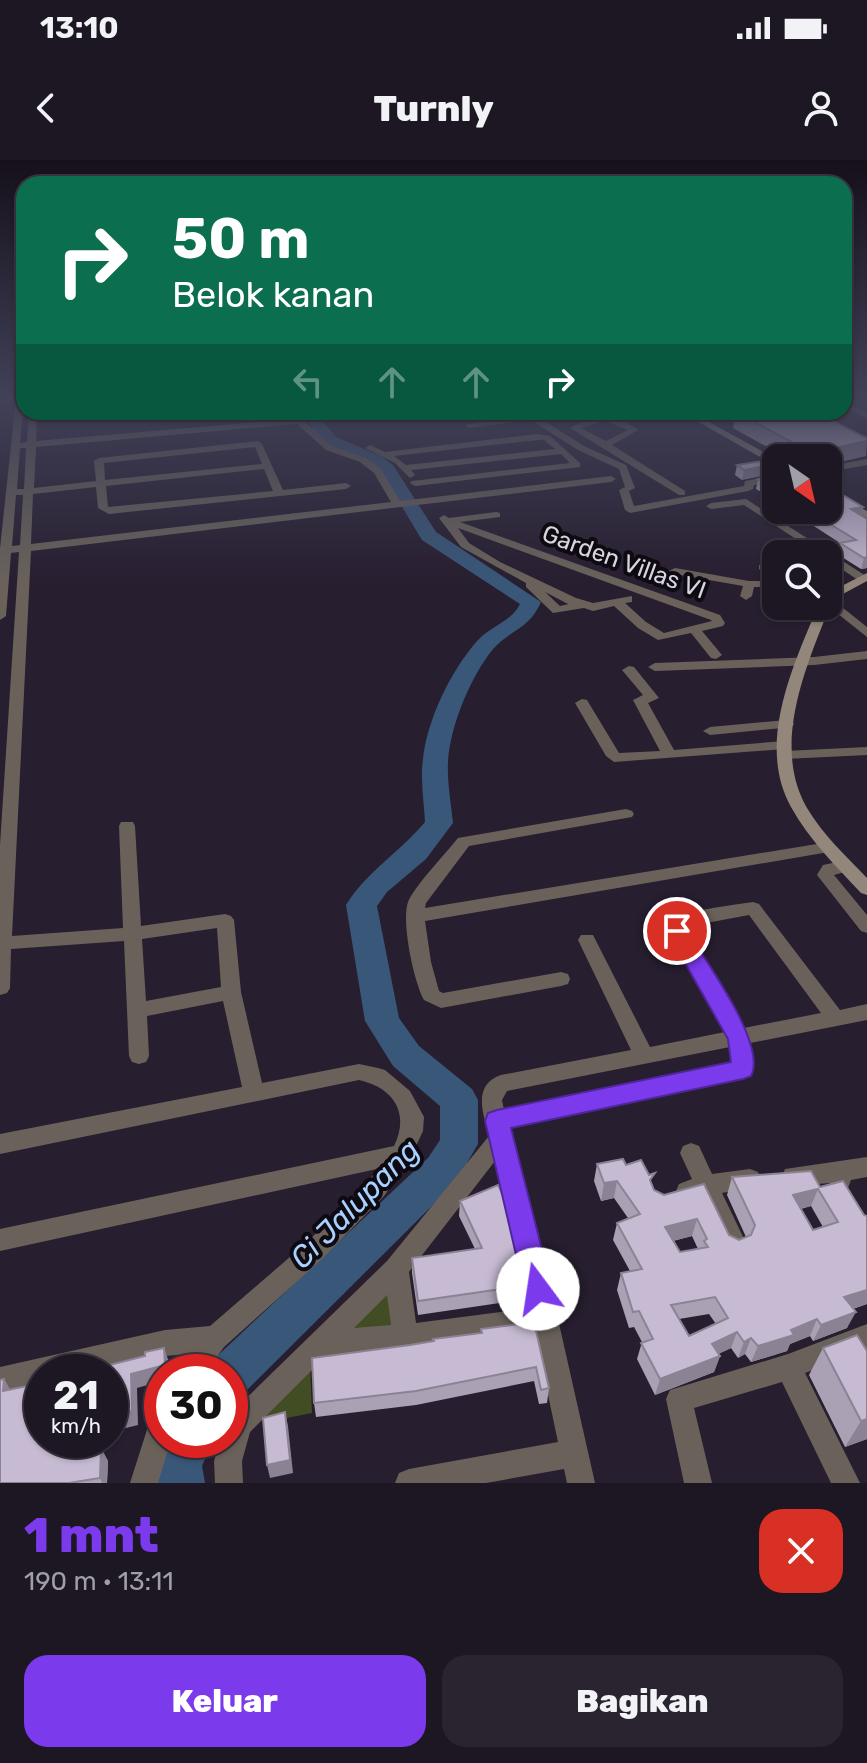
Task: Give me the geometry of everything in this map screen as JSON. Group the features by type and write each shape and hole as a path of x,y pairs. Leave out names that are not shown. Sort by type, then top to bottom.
{"main road":[{"path":"842,500 866,513"},
{"path":"842,589 864,577"},
{"path":"818,620 802,662 787,724 785,750 789,789 802,813 867,889"}],"street":[{"path":"13,461 3,550 0,618 22,617"},
{"path":"0,988 7,747 29,547 27,491 30,461"},
{"path":"101,461 103,508 109,511 346,486"},
{"path":"265,461 279,493"},
{"path":"364,461 378,471 401,506"},
{"path":"396,461 405,468 428,502 465,545 527,580 552,609 561,611 584,605 618,603 645,594"},
{"path":"405,468 472,461"},
{"path":"573,461 595,480"},
{"path":"611,461 621,465 630,488 624,490 630,510 748,488 748,483 762,480"},
{"path":"631,461 682,493"},
{"path":"415,483 599,463"},
{"path":"842,467 864,464"},
{"path":"10,493 268,468"},
{"path":"628,483 657,477"},
{"path":"3,550 401,506 611,479"},
{"path":"503,491 513,504"},
{"path":"650,517 746,502 804,540"},
{"path":"447,521 496,515"},
{"name":"Garden Villas VI","path":"447,521 719,620 719,623 662,637 642,625 618,603"},
{"path":"842,564 864,577"},
{"path":"675,571 747,590 762,585"},
{"path":"842,608 867,633"},
{"path":"696,631 716,655"},
{"path":"655,667 714,662 802,662 867,655"},
{"path":"629,670 652,698 640,700 669,754"},
{"path":"582,703 616,758 785,750 860,753"},
{"path":"710,731 787,724"},
{"path":"561,979 441,1001 435,999 422,962 415,916 417,902 464,842 626,814"},
{"path":"127,826 139,1056"},
{"path":"415,916 829,847"},
{"path":"846,866 829,869 825,875 867,927"},
{"path":"229,1483 228,1461 239,1424 396,1269 499,1129 737,1073 743,1069 739,1038 676,924 748,900 835,1018"},
{"path":"1,943 131,934 225,920 231,992 253,1091"},
{"path":"587,940 645,1057"},
{"path":"135,1011 231,992"},
{"path":"581,1483 545,1319 491,1100 493,1091 501,1084 867,1012"},
{"path":"0,1144 359,1072 378,1076 403,1097 413,1117 412,1131 401,1154 376,1189 313,1252 215,1338 203,1354"},
{"path":"691,1153 734,1243"},
{"path":"0,1240 401,1154"},
{"path":"661,1199 705,1185 836,1173 867,1167"},
{"path":"836,1173 851,1198"},
{"path":"396,1269 405,1337"},
{"path":"321,1344 545,1319"},
{"path":"698,1483 679,1399 788,1367 867,1337"},
{"path":"0,1380 165,1343 215,1338"},
{"path":"788,1367 846,1483"},
{"path":"409,1483 574,1453"},
{"path":"144,1483 152,1458"}],"green space":[{"path":"393,1277 401,1333 334,1339"},
{"path":"310,1363 312,1413 262,1423 265,1405"}],"building":[{"path":"762,461 762,467 744,470 737,465"},
{"path":"842,494 863,507 851,509 867,519 867,557 842,544 856,540 830,524 842,524"},
{"path":"623,1159 626,1165 641,1160 649,1175 655,1173 650,1180 654,1190 664,1195 704,1184 729,1235 739,1240 751,1235 755,1225 732,1177 811,1171 820,1187 843,1181 867,1216 867,1290 844,1297 856,1312 821,1325 817,1319 791,1330 794,1335 758,1346 751,1338 744,1342 737,1332 712,1344 720,1356 660,1379 641,1343 653,1339 639,1311 633,1312 621,1273 642,1269 617,1223 640,1214 617,1181 604,1183 597,1164","holes":["818,1189 838,1222 813,1230 793,1195","697,1219 708,1247 680,1252 665,1227","715,1297 728,1318 689,1336 671,1305"]},
{"path":"498,1185 507,1204 524,1273 513,1274 515,1287 418,1301 412,1258 482,1248 460,1201"},
{"path":"534,1322 549,1388 541,1390 536,1367 416,1391 314,1403 312,1358 410,1345 482,1333 481,1329"},
{"path":"857,1335 867,1351 867,1419 861,1421 823,1348"},
{"path":"164,1348 164,1354 145,1354"},
{"path":"144,1356 144,1371 131,1374 132,1411 128,1412 128,1360"},
{"path":"4,1379 3,1391 24,1387 24,1458 101,1458 100,1478 69,1483 0,1483 0,1380"},
{"path":"285,1412 290,1460 267,1465 263,1418"}],"waterway":[{"name":"Ci Jalupang","path":"248,1358 442,1170 459,1144 459,1100 406,1056 382,1021 361,905 376,885 416,852 439,823 435,763 449,713 480,652 493,637 517,623 531,602 429,536 387,469 377,461"},
{"name":"Ci Jalupang","path":"180,1458 177,1464 180,1483"}],"route":[{"path":"538,1289 497,1121 737,1073 743,1069 739,1038 677,931"}]}
